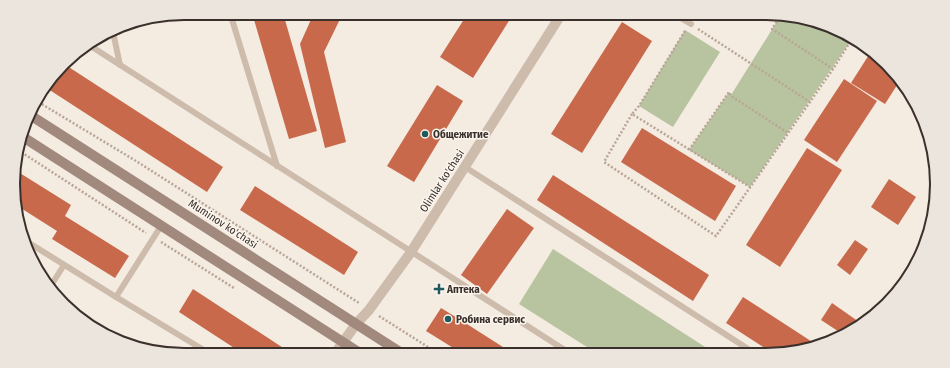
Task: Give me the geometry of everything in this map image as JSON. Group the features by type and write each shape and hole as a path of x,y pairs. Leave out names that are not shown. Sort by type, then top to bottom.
{"main road":[{"name":"Muminov ko'chasi","path":"34,117 394,348"},
{"path":"27,139 351,348"}],"street":[{"name":"Olimlar ko'chasi","path":"338,348 356,324 369,310 411,252 558,20"}],"lane":[{"path":"232,20 277,166"},
{"path":"684,20 691,24"},
{"path":"114,36 120,65"},
{"path":"93,48 562,348"},
{"path":"465,167 747,348"},
{"path":"116,297 161,226"},
{"path":"31,244 200,348"},
{"path":"53,282 64,265"}],"path":[{"path":"778,20 772,29 833,69"},
{"path":"810,102 691,24 639,106 632,114 604,162 716,236 750,187 810,102 833,69 849,43"},
{"path":"689,150 729,92 731,96 788,133"},
{"path":"41,104 429,348"},
{"path":"632,114 750,187"},
{"path":"23,153 235,289"}],"green space":[{"path":"778,20 798,23 829,32 849,43 750,187 689,150 729,92 731,95"},
{"path":"685,30 720,52 673,127 639,106"},
{"path":"553,249 707,348 589,348 519,304"}],"building":[{"path":"254,20 285,20 317,131 289,139"},
{"path":"311,20 340,20 324,52 346,142 325,148 300,44"},
{"path":"464,20 510,20 473,78 440,57"},
{"path":"622,22 652,41 582,153 551,134"},
{"path":"868,56 882,68 897,85 885,104 851,83"},
{"path":"69,67 223,167 207,192 50,90 54,84"},
{"path":"844,79 877,101 837,162 804,140"},
{"name":"Общежитие","path":"437,85 463,101 414,182 387,166"},
{"path":"642,128 736,186 715,221 621,162"},
{"path":"807,148 842,170 780,267 746,245"},
{"path":"20,173 71,205 65,216 129,256 115,278 52,239 57,231 22,209"},
{"path":"553,175 709,275 693,301 537,200"},
{"path":"889,179 916,197 898,225 871,207"},
{"path":"255,186 358,252 344,275 240,210"},
{"path":"507,209 534,228 487,294 461,275"},
{"path":"855,240 868,249 850,275 837,265"},
{"path":"193,289 283,348 234,348 179,312"},
{"path":"743,297 811,341 787,347 765,348 726,323"},
{"path":"832,303 857,320 838,331 821,320"},
{"path":"441,308 504,348 453,348 426,331"}],"place":[{"name":"Общежитие","path":"425,134"},
{"name":"Аптека","path":"439,289"},
{"name":"Робина сервис","path":"448,319"}]}
